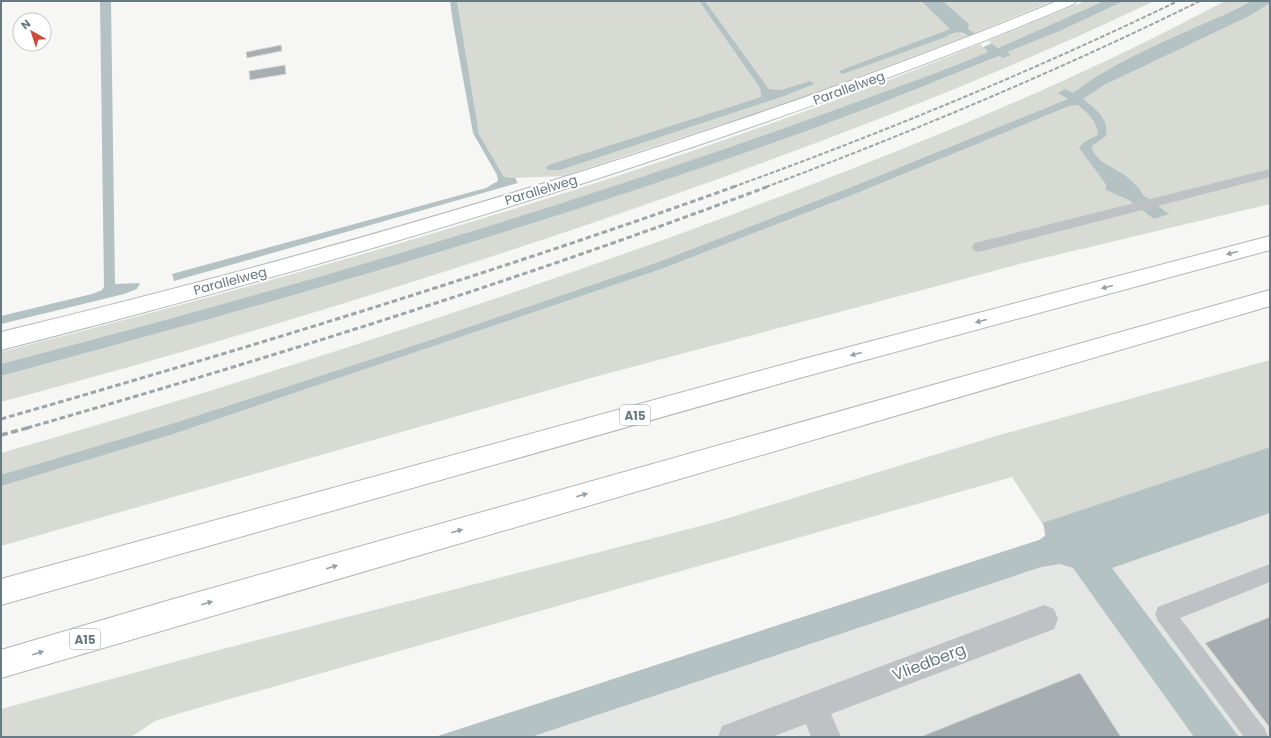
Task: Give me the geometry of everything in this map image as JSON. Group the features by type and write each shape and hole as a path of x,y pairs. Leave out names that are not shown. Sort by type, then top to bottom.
{"main road":[{"name":"Parallelweg","path":"1,341 256,274 391,236 547,189 768,117 906,67 1069,1"},
{"name":"A15","path":"1,592 788,372 1270,243"},
{"name":"A15","path":"1,664 185,609 1270,298"},
{"name":"A15","path":"1229,309 1270,303"}],"street":[{"name":"Vliedberg","path":"733,737 1044,619"},
{"path":"813,706 826,737"}],"lane":[{"path":"979,248 1270,173"},
{"path":"1258,737 1166,614 1270,573"}],"shaded area":[{"path":"100,1 111,1 115,284 140,283 137,289 124,294 1,324 1,316 92,294 102,290 104,287"},
{"path":"450,1 457,1 479,134 504,177 515,178 518,183 174,281 172,274 486,188 498,181 497,175 473,133"},
{"path":"457,1 699,1 760,88 761,97 548,165 546,168 810,81 781,90 769,89 705,1 921,1 951,29 968,36 782,105 563,176 515,178 504,177 479,134"},
{"path":"699,1 705,1 769,89 781,90 810,81 814,84 784,96 560,170 548,170 546,168 548,165 761,97 760,88"},
{"path":"921,1 943,1 969,24 968,29 975,33 968,36 956,32 842,74 839,71 950,29"},
{"path":"943,1 1052,1 975,33 968,29 968,24"},
{"path":"1086,1 1104,1 998,48 992,45 985,47 989,52 913,82 681,164 512,219 343,270 1,364 1,352 125,320 373,251 618,176 740,135 860,91 980,44 983,47 991,43 988,41"},
{"path":"1104,1 1124,1 1062,30 1007,52 1011,55 1003,58 999,56 840,119 690,172 397,265 199,322 1,376 1,364 172,318 427,245 596,192 705,155 948,68 988,52 984,47 992,44 998,48"},
{"path":"1124,1 1154,1 1036,55 977,80 797,150 676,194 425,278 171,355 1,402 1,376 199,322 397,265 690,172 841,119 999,56 1003,58 1011,55 1007,52 1062,30"},
{"path":"1225,1 1270,1 1270,204 1027,262 598,376 1,546 1,453 368,341 550,280 731,215 857,167 982,116 1105,61"},
{"path":"1251,1 1270,1 1270,3 1249,16 1104,85 1083,99 1100,114 1106,124 1106,136 1092,146 1093,152 1101,161 1126,176 1139,188 1143,195 1169,214 1154,219 1129,200 1106,190 1106,185 1103,180 1079,148 1084,142 1098,135 1098,130 1088,114 1078,105 1069,106 852,195 661,269 173,434 1,486 1,475 175,423 434,339 659,262 847,189 1068,99 1058,93 1065,89 1073,93 1111,68 1151,47 1235,10"},
{"path":"1270,360 1270,447 1042,523 1012,477 184,712 155,721 131,737 1,737 1,709 211,652 712,523 996,436"},
{"path":"1270,447 1270,513 1112,568 1239,737 1194,737 1073,568 1060,564 1041,567 531,737 435,737 1039,540 1045,536 1044,526 1042,523"},
{"path":"1270,472 1270,737 471,737"}],"building":[{"path":"281,45 282,51 247,58 246,52"},
{"path":"285,65 286,74 250,80 249,71"},
{"path":"1270,617 1270,728 1205,643"},
{"path":"1080,673 1121,737 920,737"}],"railway":[{"path":"733,187 846,145 958,100 1069,52 1178,1"},
{"path":"766,187 931,122 1039,76 1200,1"},
{"path":"1,419 186,365 462,279 736,186"},
{"path":"27,428 308,344 493,284 678,220 769,186"},
{"path":"1,435 31,427"}]}
